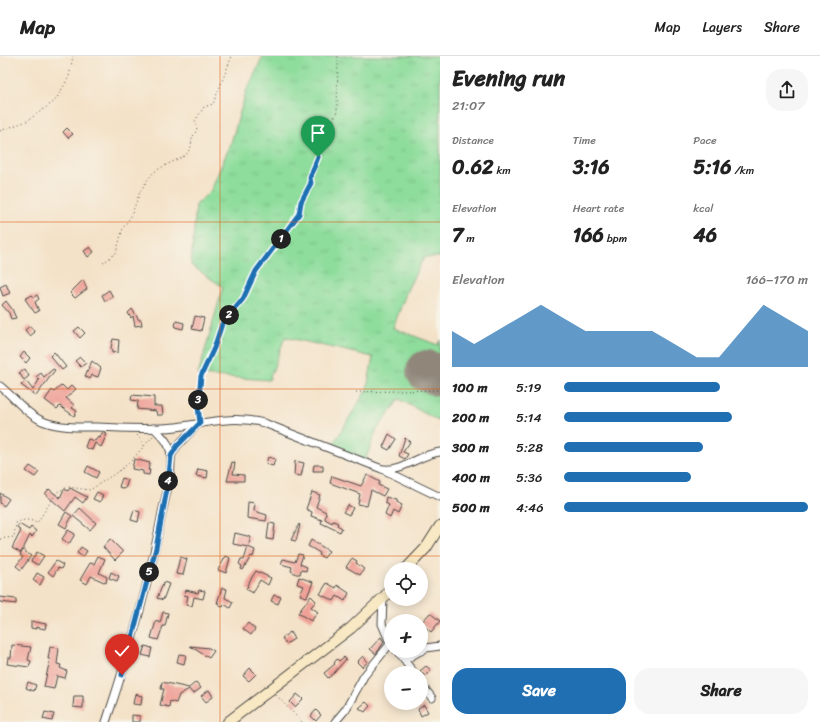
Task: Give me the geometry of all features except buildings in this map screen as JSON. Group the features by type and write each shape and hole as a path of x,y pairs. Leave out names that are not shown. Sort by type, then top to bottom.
{"main road":[{"path":"413,562 426,548 440,526"},
{"path":"228,722 351,628 383,598"}],"street":[{"path":"0,386 36,417 45,422 61,426 156,430 235,419 247,419 264,423 382,469 440,497"},
{"path":"171,456 177,446 200,423"},
{"path":"106,722 122,675 156,548 168,484 171,456 167,441 156,430"},
{"path":"382,469 392,470 426,455 440,452"},
{"path":"383,598 382,624 384,628"},
{"path":"428,648 440,646"},
{"path":"335,722 346,709 364,676 384,652"},
{"path":"409,658 405,660 409,666"},
{"path":"428,693 432,698"}],"path":[{"path":"0,131 28,121 55,101 69,77 73,56"},
{"path":"103,263 116,253 123,228 131,216 140,192 154,172 186,155 191,147 192,138 197,130 195,121 204,107 212,104 232,56"},
{"path":"200,423 198,407 201,376 214,348 222,324 243,299 256,271 299,214 303,196 311,183 310,178 324,140 337,112 338,56"},
{"path":"356,392 440,390"},
{"path":"132,429 141,439 143,447"},
{"path":"0,539 14,537 16,523 25,520 37,523 57,492 68,487 90,490 119,471 130,462 156,430"},
{"path":"272,689 282,703 302,722"}],"green space":[{"path":"263,56 440,56 440,257 424,257 408,288 393,328 438,345 440,340 440,422 399,399 376,431 365,461 332,446 367,389 373,357 285,337 269,380 198,375 223,287 191,265 196,205 211,190 231,143 246,92"}],"runway":[{"path":"427,371 440,376"}],"route":[{"path":"122,675 156,548 168,484 171,456 177,446 200,423 198,407 201,376 209,361 222,324 243,299 256,271 299,214 303,196 311,183 310,178 318,157"}]}
